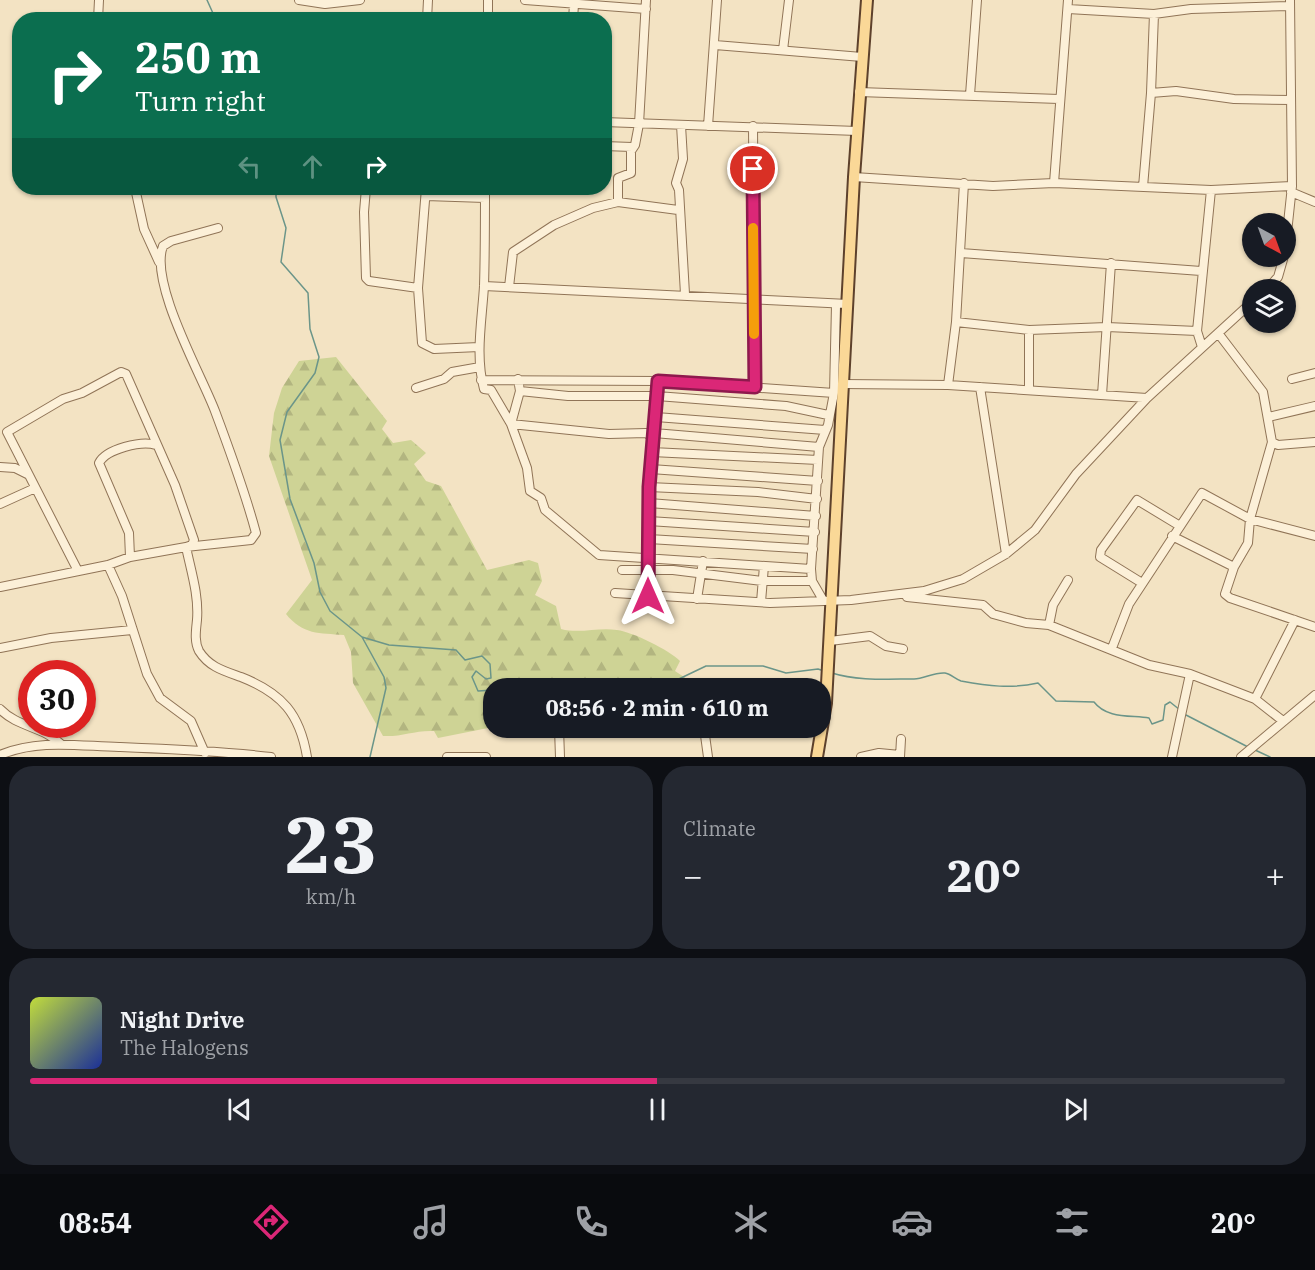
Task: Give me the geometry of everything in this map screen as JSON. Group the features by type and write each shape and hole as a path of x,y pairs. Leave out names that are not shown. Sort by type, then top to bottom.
{"main road":[{"path":"817,757 826,703 830,641 828,600 843,384 842,304 867,0"}],"street":[{"path":"299,0 325,4 360,0"},
{"path":"525,0 646,9"},
{"path":"618,202 618,178 631,173 632,147 639,124 646,0"},
{"path":"708,126 717,0"},
{"path":"783,50 789,0"},
{"path":"970,95 977,0"},
{"path":"1054,183 1068,0"},
{"path":"1191,9 1192,0"},
{"path":"1068,9 1154,14 1191,9 1290,3 1291,189 1289,213"},
{"path":"574,4 574,12"},
{"path":"1143,187 1151,93 1154,14"},
{"path":"715,45 862,57"},
{"path":"1151,93 1176,91 1234,99 1291,100"},
{"path":"859,92 1059,99"},
{"path":"612,122 857,131"},
{"path":"681,125 683,159 676,183 679,190 678,210 685,294"},
{"path":"753,126 755,387"},
{"path":"612,146 632,147"},
{"path":"854,177 993,186 1054,183 1211,189 1291,189 1315,202"},
{"path":"948,385 956,322 964,183"},
{"path":"1202,347 1197,331 1201,271 1211,189"},
{"path":"1,584 108,565 130,557 186,547 251,540 256,533 212,403 188,353 160,264 144,229 137,195"},
{"path":"365,195 366,278 369,281 418,288"},
{"path":"426,195 418,288 422,344 434,349 479,347"},
{"path":"456,195 485,198 484,286 479,347 481,380 484,389 491,390 512,424 527,468 530,491 541,498 545,510 599,555 812,569"},
{"path":"509,287 511,258 521,245 569,218 618,202 678,210"},
{"path":"160,264 163,246 171,241 218,228"},
{"path":"961,253 1111,262 1201,271"},
{"path":"1102,395 1111,262"},
{"path":"484,286 555,288 584,293 685,294 842,304 834,393 819,447 812,569 812,581 828,600"},
{"path":"615,593 761,602 878,598 924,591 963,579 1006,554 1035,530 1076,474 1147,398 1242,311"},
{"path":"956,322 1029,330 1107,327 1197,331"},
{"path":"1029,330 1029,390"},
{"path":"1218,333 1263,392 1272,442 1250,519 1248,543 1234,567 1225,594 1227,597 1315,627"},
{"path":"416,388 444,379 452,372 480,367"},
{"path":"78,571 33,489 7,432 63,399 82,393 117,373 126,374 152,440 181,501 194,540 192,545 186,547"},
{"path":"1292,379 1315,373"},
{"path":"512,424 520,391 518,379"},
{"path":"481,380 658,381 834,393"},
{"path":"648,596 649,487 658,381"},
{"path":"843,384 948,385 1147,398"},
{"path":"980,387 1006,554"},
{"path":"520,391 568,396 657,396 786,406 828,415"},
{"path":"1268,417 1315,406"},
{"path":"656,417 825,430"},
{"path":"512,424 609,434 646,433 652,436 654,433 819,447"},
{"path":"130,557 129,533 99,463 101,459 128,446 152,440"},
{"path":"1272,442 1278,445 1315,442"},
{"path":"652,452 818,460"},
{"path":"0,467 15,468 28,475"},
{"path":"651,469 818,481"},
{"path":"649,487 758,492 817,499"},
{"path":"0,504 33,489"},
{"path":"1112,648 1129,604 1202,493 1250,519 1315,536"},
{"path":"1142,583 1100,557 1101,550 1137,500 1180,526"},
{"path":"649,503 816,516"},
{"path":"649,521 815,532"},
{"path":"1172,536 1234,567"},
{"path":"649,539 813,549"},
{"path":"186,547 198,607 195,640 198,649 214,667 249,680 286,705 298,721 307,757"},
{"path":"697,599 703,561"},
{"path":"108,565 122,596 147,674 160,698 191,721 205,754"},
{"path":"761,602 764,566"},
{"path":"622,570 702,573 762,581 812,581"},
{"path":"1049,625 1053,604 1068,580"},
{"path":"900,594 911,599 983,605 993,614 1026,623 1049,625 1112,648 1149,665 1190,674 1255,699 1283,721"},
{"path":"1255,699 1295,621"},
{"path":"0,648 51,638 132,630"},
{"path":"830,641 870,636 886,646 903,649"},
{"path":"1172,757 1190,674"},
{"path":"1241,757 1315,694"},
{"path":"0,709 10,719 53,736 61,744"},
{"path":"559,738 560,757"},
{"path":"706,738 708,757"},
{"path":"861,757 879,753 900,756 901,739"},
{"path":"0,755 21,746 61,744 271,757"},
{"path":"447,757 486,757"}],"green space":[{"path":"336,357 387,421 382,429 393,443 411,440 426,453 414,464 426,481 441,486 487,570 529,560 538,563 542,581 535,595 556,606 561,629 624,631 659,647 680,661 675,671 686,678 483,678 483,729 438,738 434,731 383,736 353,683 351,652 344,635 312,632 299,626 286,614 312,580 269,456 274,413 282,388 299,361"}],"waterway":[{"path":"207,0 212,12"},
{"path":"276,195 286,228 281,262 308,293 310,329 319,357 315,373 287,412 280,440 290,499 314,563 320,592 330,611 362,637 384,677 386,688 370,757"},
{"path":"362,637 389,645 456,650 465,660 482,656 490,664 491,678"},
{"path":"681,678 706,666 763,666 786,673 818,669 824,671"},
{"path":"483,691 478,691 472,677 476,671 485,678"},
{"path":"832,673 883,679 918,679 945,673 961,681 990,685 1018,686 1038,683 1056,701 1094,702 1112,714 1149,718 1152,724 1163,720 1165,705 1170,702 1180,710"},
{"path":"1186,715 1248,747"},
{"path":"1255,750 1270,757"}],"slow traffic":[{"path":"753,228 754,334"}],"route":[{"path":"648,596 649,487 658,381 755,387 753,169"}]}
